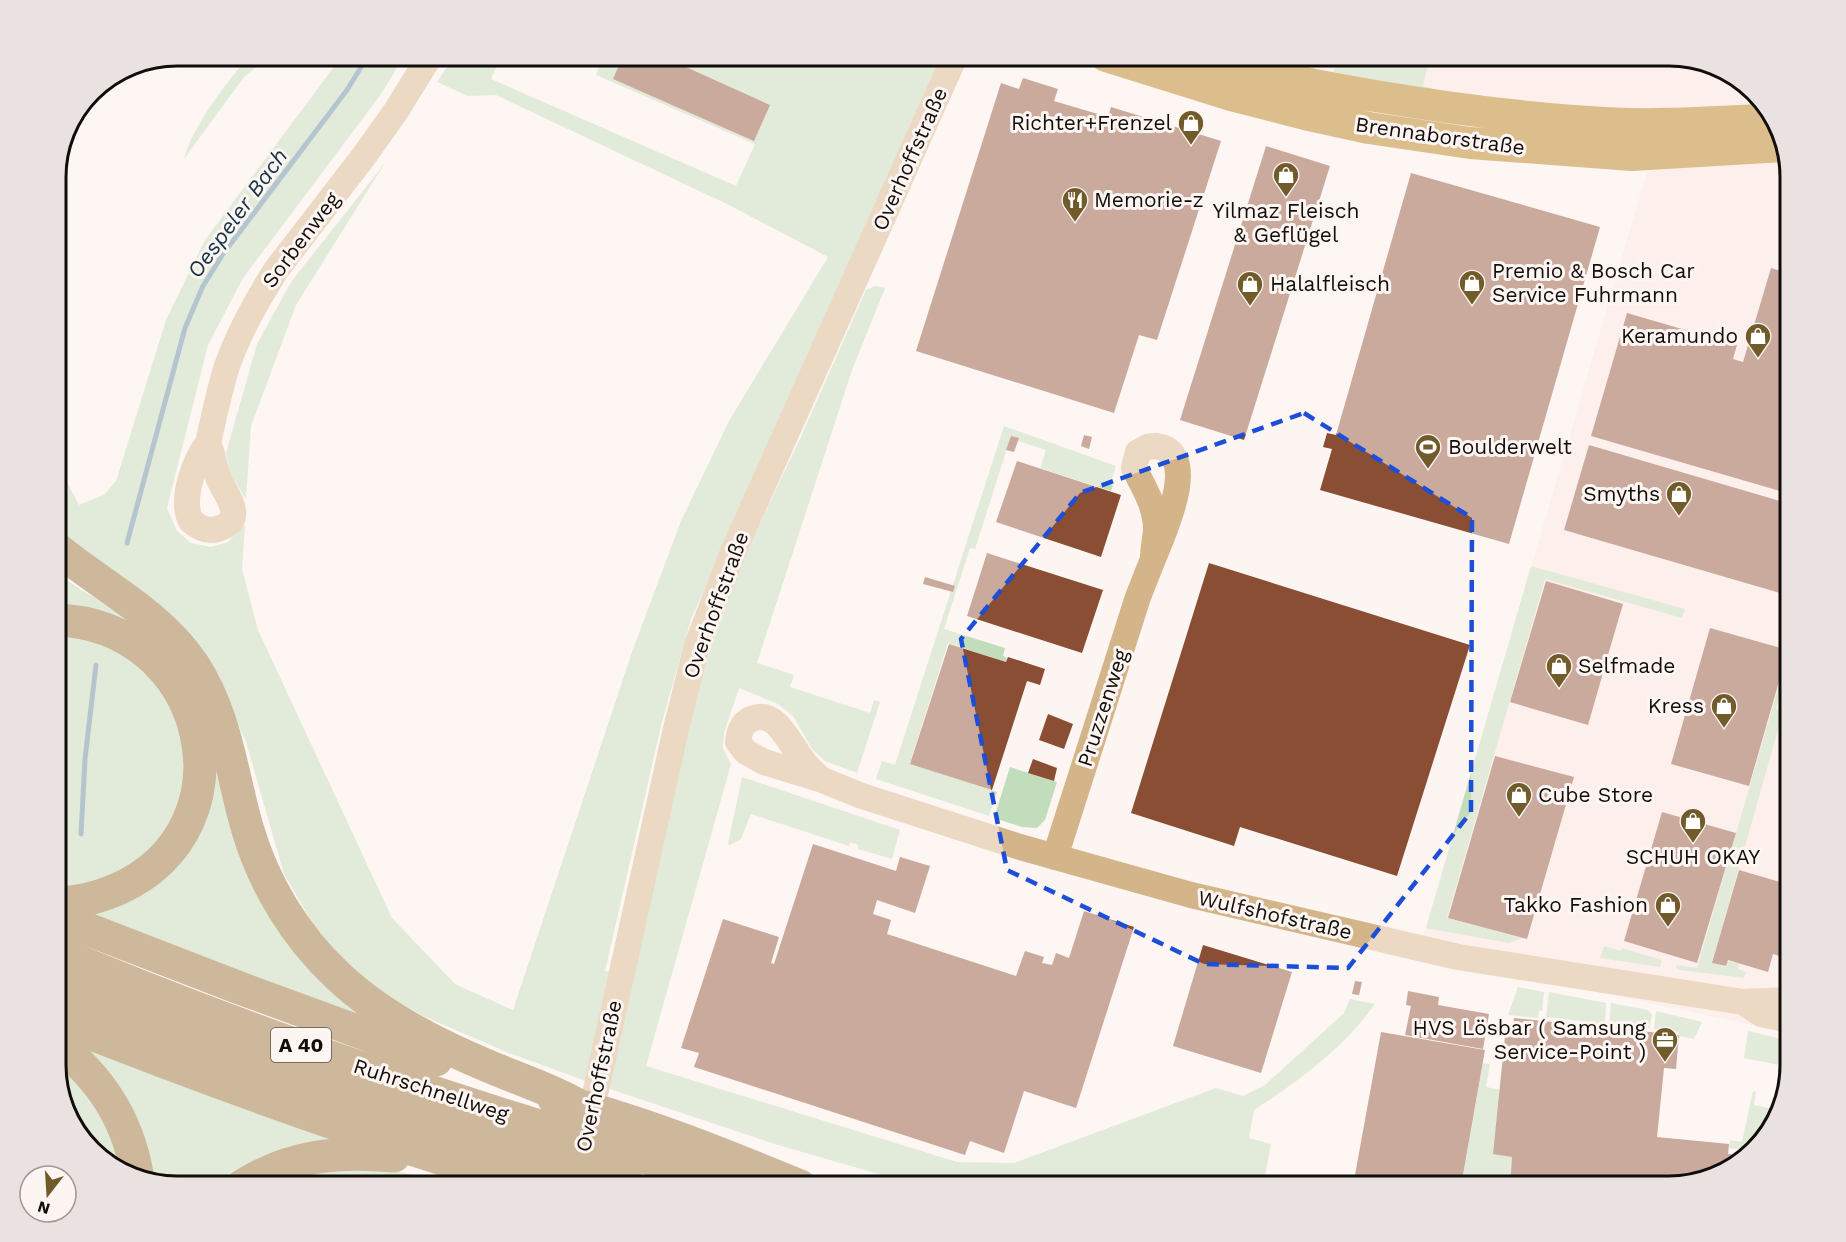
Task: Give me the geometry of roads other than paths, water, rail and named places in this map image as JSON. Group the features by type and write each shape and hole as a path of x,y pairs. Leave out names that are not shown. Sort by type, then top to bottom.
{"highway":[{"path":"66,555 149,617 174,640 193,664 211,696 221,721 247,825 261,866 293,924 316,953 338,976 386,1014 560,1106"},
{"path":"66,621 90,625 124,637 146,652 162,667 186,701 195,723 199,763 198,784 190,815 163,858 142,876 112,891 83,900 66,901"},
{"path":"66,921 375,1039 560,1106"},
{"name":"Ruhrschnellweg","path":"66,956 320,1052 560,1106 622,1135 721,1176"},
{"name":"Ruhrschnellweg","path":"66,990 262,1065 525,1175"},
{"path":"66,1024 281,1106 424,1154 525,1175"},
{"path":"66,1053 91,1075 116,1110 126,1131 135,1168"},
{"path":"622,1135 746,1164 775,1176"},
{"path":"258,1176 304,1159 348,1154 404,1157 525,1175"}],"main road":[{"name":"Brennaborstraße","path":"1154,66 1261,88 1386,98 1473,112 1548,120 1630,124 1764,119"},
{"name":"Brennaborstraße","path":"1217,66 1305,114 1369,128 1470,143 1632,154 1776,147"},
{"path":"1369,128 1386,98"}],"street":[{"name":"Sorbenweg","path":"208,443 227,366 261,293 390,120 424,66"},
{"name":"Overhoffstraße","path":"576,1176 675,733 697,645 733,552 951,66"},
{"name":"Pruzzenweg","path":"1055,857 1138,597 1153,559"},
{"name":"Wulfshofstraße","path":"820,779 862,796 1055,857 1191,895 1327,928 1458,957 1743,1002 1780,1000"},
{"name":"Wulfshofstraße","path":"1743,1002 1761,1014 1780,1018"}],"waterway":[{"name":"Oespeler Bach","path":"127,543 185,328 203,286 223,254 347,90 362,66"},
{"name":"Oespeler Bach","path":"81,834 85,759 96,665"}],"place":[{"name":"Richter+Frenzel","path":"1191,146"},
{"name":"Yilmaz Fleisch & Geflügel","path":"1286,198"},
{"name":"Memorie-z","path":"1075,223"},
{"name":"Premio & Bosch Car Service Fuhrmann","path":"1472,306"},
{"name":"Halalfleisch","path":"1250,307"},
{"name":"Keramundo","path":"1758,359"},
{"name":"Boulderwelt","path":"1428,470"},
{"name":"Smyths","path":"1679,517"},
{"name":"Selfmade","path":"1559,689"},
{"name":"Kress","path":"1724,729"},
{"name":"Cube Store","path":"1519,818"},
{"name":"SCHUH OKAY","path":"1693,844"},
{"name":"Takko Fashion","path":"1668,928"},
{"name":"HVS Lösbar ( Samsung Service-Point )","path":"1665,1063"}]}
